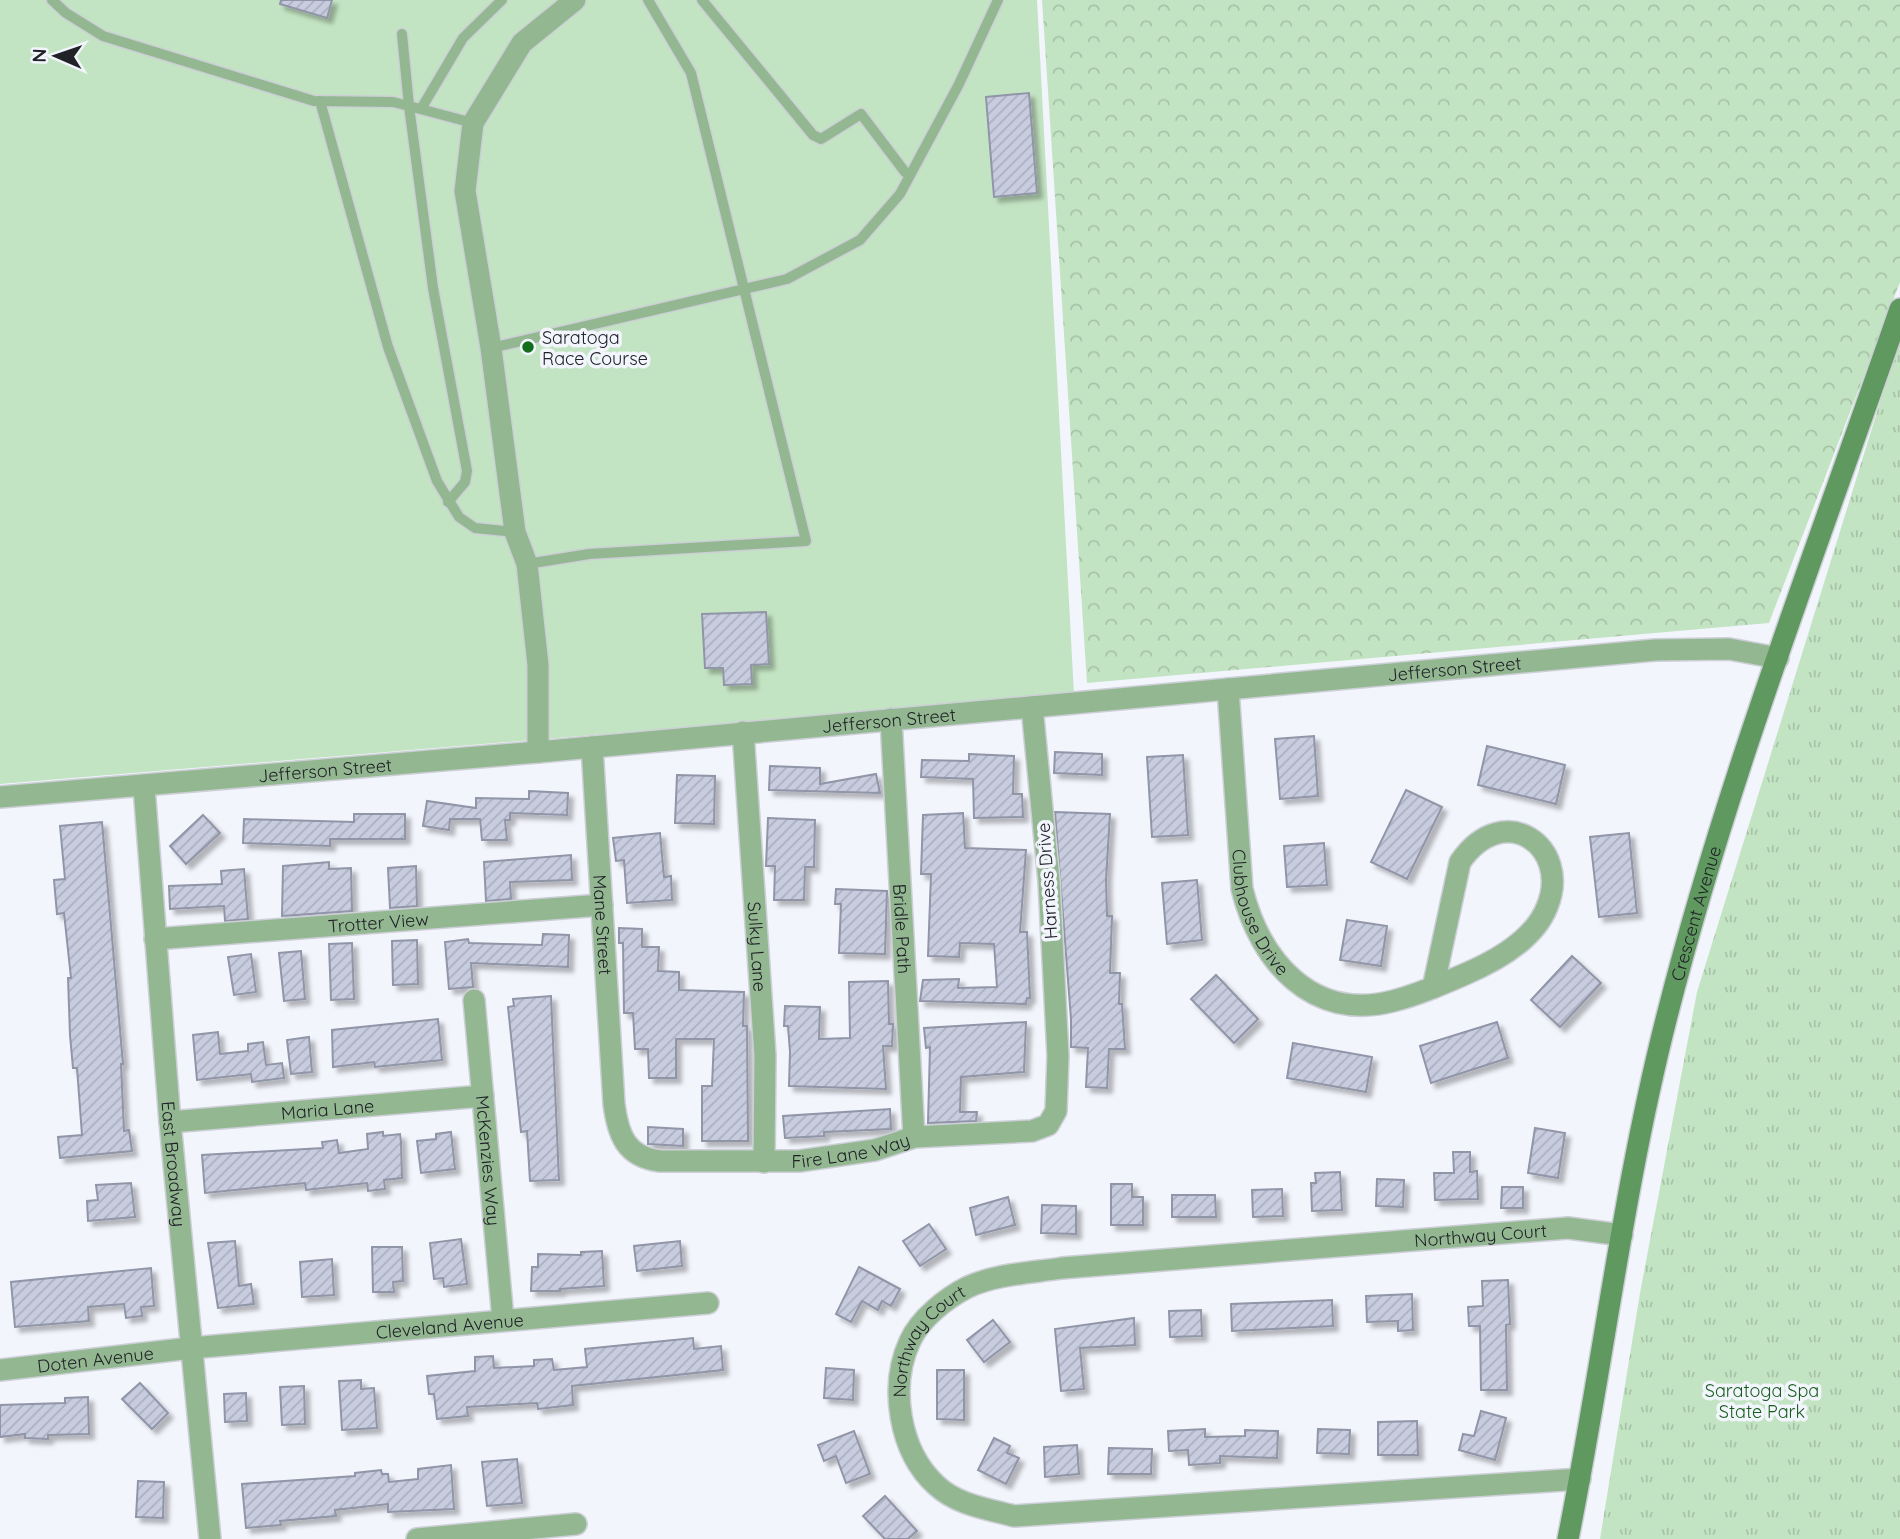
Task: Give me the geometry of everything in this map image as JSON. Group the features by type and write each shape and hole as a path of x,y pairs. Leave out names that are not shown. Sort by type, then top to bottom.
{"street":[{"path":"538,752 538,665 527,564 515,532 491,348 465,191 473,123 522,43 575,0"},
{"name":"Crescent Avenue","path":"1568,1539 1622,1235 1667,1017 1734,784 1900,309"},
{"name":"Jefferson Street","path":"0,797 538,752 1681,648 1729,649 1778,658"},
{"name":"Clubhouse Drive","path":"1228,690 1242,889 1250,920 1275,963 1292,980 1318,996 1346,1004 1391,1002 1433,988 1489,964 1516,947 1547,908 1551,868 1542,849 1527,836 1507,831 1486,835 1470,847 1460,862 1433,988"},
{"name":"Harness Drive","path":"1032,707 1048,881 1058,1056"},
{"name":"Bridle Path","path":"891,719 914,1137"},
{"name":"Sulky Lane","path":"743,733 765,1055 764,1162"},
{"name":"Mane Street","path":"592,747 614,1104"},
{"name":"East Broadway","path":"144,786 170,1122 210,1539"},
{"name":"Trotter View","path":"155,939 602,905"},
{"name":"McKenzies Way","path":"474,1000 503,1319"},
{"name":"Fire Lane Way","path":"614,1104 619,1133 626,1144 647,1159 764,1162 838,1158 914,1137 985,1135 1040,1129 1048,1125 1056,1111 1058,1056"},
{"name":"Maria Lane","path":"170,1122 483,1096"},
{"name":"Northway Court","path":"1580,1479 1014,1516 965,1504 936,1486 915,1459 903,1427 899,1384 910,1341 925,1320 967,1288 990,1279 1062,1268 1568,1227 1622,1235"},
{"name":"Cleveland Avenue","path":"191,1348 708,1303"},
{"name":"Doten Avenue","path":"0,1370 191,1348"},
{"path":"416,1539 576,1524"}],"lane":[{"path":"52,0 66,13 103,36 320,101 393,102 473,123"},
{"path":"421,109 463,38 502,0"},
{"path":"527,564 589,554 806,541 691,73 651,4 663,0"},
{"path":"702,0 813,135 821,139 828,136 861,114 905,172 910,174"},
{"path":"491,348 787,279 860,240 900,194 959,84 998,0"},
{"path":"402,34 435,302 467,471 465,482 448,502"},
{"path":"320,101 388,347 437,481 459,517 475,528 515,532"}],"green space":[{"name":"Saratoga Race Course","path":"0,0 1037,0 1074,695 0,784"},
{"path":"1042,0 1900,0 1900,282 1769,623 1087,683"},
{"name":"Saratoga Spa State Park","path":"1900,338 1900,1539 1600,1539 1640,1293 1697,992"}],"building":[{"path":"281,0 332,0 327,18 280,4"},
{"path":"1029,93 1037,193 994,197 986,97"},
{"path":"766,612 769,664 751,665 752,684 724,685 723,668 705,668 702,614"},
{"path":"1314,736 1318,796 1280,799 1275,739"},
{"path":"1487,746 1565,765 1556,804 1478,785"},
{"path":"1055,752 1102,754 1102,775 1054,773"},
{"path":"969,754 1014,756 1013,794 1022,794 1023,817 974,818 973,779 921,777 922,760 969,761"},
{"path":"1183,755 1188,835 1152,837 1147,757"},
{"path":"770,766 820,768 820,784 876,774 880,793 769,790"},
{"path":"677,775 715,776 714,824 675,823"},
{"path":"1406,790 1442,807 1407,879 1371,862"},
{"path":"529,791 568,793 567,815 510,813 510,820 505,820 507,840 482,840 480,819 450,819 449,830 423,826 427,801 476,808 476,798 529,799"},
{"path":"1055,812 1110,814 1106,880 1107,916 1112,916 1110,973 1120,973 1119,1004 1122,1004 1125,1049 1109,1049 1107,1088 1086,1087 1088,1048 1071,1047"},
{"path":"963,813 965,848 1026,850 1020,932 1027,932 1030,998 1027,998 1026,1004 920,1001 923,980 959,979 958,988 997,987 994,944 960,943 959,957 928,956 931,874 921,874 923,815"},
{"path":"354,814 405,814 405,839 330,839 330,846 243,843 244,819 354,822"},
{"path":"203,815 220,833 186,864 170,846"},
{"path":"768,818 815,820 814,867 805,867 804,900 774,900 775,866 766,866"},
{"path":"102,822 123,1064 124,1131 129,1130 132,1151 60,1158 58,1137 82,1135 77,1068 73,1068 70,1035 68,978 71,978 64,913 57,914 54,880 65,879 60,826"},
{"path":"660,833 664,877 671,876 672,900 627,903 624,860 616,861 613,838"},
{"path":"1629,833 1637,913 1599,917 1590,837"},
{"path":"1324,843 1327,885 1287,887 1284,846"},
{"path":"571,855 572,880 510,882 511,899 486,901 484,862"},
{"path":"329,862 329,869 351,868 352,911 282,916 283,866"},
{"path":"416,866 417,906 390,908 388,868"},
{"path":"244,869 248,919 225,921 224,906 170,909 169,886 222,884 221,871"},
{"path":"1197,880 1202,940 1167,944 1162,883"},
{"path":"836,889 887,891 885,954 839,953 841,904 835,904"},
{"path":"1347,920 1387,926 1381,966 1340,960"},
{"path":"619,928 642,929 642,947 659,947 658,971 679,972 679,990 744,992 748,1141 702,1141 702,1086 712,1086 714,1039 676,1039 676,1078 649,1078 648,1049 635,1049 633,1013 624,1013 623,943 619,943"},
{"path":"543,934 569,935 568,967 471,963 473,987 449,989 445,942 468,939 469,943 542,945"},
{"path":"417,940 418,984 393,985 392,941"},
{"path":"352,943 354,999 331,1000 329,944"},
{"path":"301,951 305,999 284,1001 279,953"},
{"path":"251,954 256,992 234,995 228,957"},
{"path":"1572,956 1601,983 1560,1027 1531,1000"},
{"path":"1216,975 1258,1019 1234,1043 1191,999"},
{"path":"888,981 889,1024 893,1024 892,1046 883,1046 886,1089 789,1086 790,1052 788,1026 784,1026 785,1006 820,1007 819,1039 850,1038 849,982"},
{"path":"551,996 559,1180 530,1181 527,1131 521,1132 508,1007 514,1006 513,999"},
{"path":"438,1019 442,1060 375,1067 374,1062 333,1067 332,1030"},
{"path":"1026,1022 1024,1072 961,1077 960,1112 977,1112 976,1121 928,1123 930,1047 926,1048 924,1028"},
{"path":"1497,1022 1508,1058 1431,1083 1420,1046"},
{"path":"218,1032 220,1054 248,1051 248,1044 263,1042 266,1065 282,1063 284,1078 252,1082 251,1074 197,1080 193,1035"},
{"path":"309,1037 312,1072 291,1074 287,1040"},
{"path":"1293,1043 1372,1057 1366,1092 1287,1078"},
{"path":"890,1109 891,1129 824,1132 824,1136 785,1138 783,1116"},
{"path":"648,1127 683,1129 683,1146 648,1144"},
{"path":"1535,1128 1565,1133 1558,1178 1528,1173"},
{"path":"383,1132 383,1136 400,1134 401,1142 402,1178 384,1180 385,1189 368,1191 367,1183 306,1190 305,1183 205,1193 202,1155 323,1148 322,1142 337,1140 339,1153 368,1149 367,1134"},
{"path":"451,1132 455,1169 421,1173 417,1141 436,1139 436,1134"},
{"path":"1453,1152 1470,1152 1470,1172 1477,1171 1478,1199 1435,1200 1434,1173 1454,1173"},
{"path":"1340,1172 1342,1210 1312,1211 1311,1183 1316,1183 1315,1173"},
{"path":"1377,1179 1404,1180 1403,1207 1376,1206"},
{"path":"131,1183 135,1217 88,1221 87,1201 98,1200 96,1185"},
{"path":"1111,1184 1132,1184 1132,1197 1143,1197 1143,1225 1111,1225"},
{"path":"1502,1187 1523,1187 1523,1208 1501,1208"},
{"path":"1282,1189 1283,1216 1253,1217 1252,1190"},
{"path":"1172,1195 1215,1195 1216,1217 1172,1217"},
{"path":"1008,1197 1015,1225 976,1235 970,1208"},
{"path":"1042,1205 1076,1206 1076,1234 1041,1233"},
{"path":"929,1224 946,1249 920,1266 903,1241"},
{"path":"461,1239 467,1284 444,1287 443,1278 434,1279 430,1243"},
{"path":"235,1241 239,1286 251,1284 254,1304 218,1308 208,1243"},
{"path":"680,1241 682,1266 637,1271 634,1246"},
{"path":"372,1247 402,1247 403,1281 393,1282 394,1292 373,1292"},
{"path":"602,1251 604,1286 531,1291 532,1267 538,1267 538,1254 581,1255 581,1252"},
{"path":"332,1259 334,1295 302,1297 300,1262"},
{"path":"859,1267 900,1289 891,1306 882,1301 878,1310 862,1301 851,1322 836,1314"},
{"path":"151,1268 154,1306 141,1307 142,1316 126,1318 124,1304 88,1307 89,1321 15,1327 11,1282"},
{"path":"1508,1280 1510,1324 1506,1325 1507,1390 1481,1390 1480,1326 1469,1326 1468,1307 1483,1306 1482,1281"},
{"path":"1412,1294 1413,1330 1398,1331 1398,1321 1367,1322 1366,1296"},
{"path":"1332,1300 1333,1326 1232,1331 1231,1304"},
{"path":"1201,1310 1202,1336 1170,1337 1169,1311"},
{"path":"1134,1318 1135,1345 1080,1348 1084,1389 1061,1391 1055,1329"},
{"path":"993,1320 1010,1342 984,1362 967,1340"},
{"path":"693,1338 694,1349 721,1346 723,1370 572,1386 573,1405 538,1409 537,1403 467,1407 468,1416 437,1419 434,1394 429,1394 427,1376 475,1371 475,1357 493,1356 494,1368 534,1366 534,1360 552,1359 554,1370 587,1367 585,1349"},
{"path":"826,1368 854,1370 853,1400 824,1398"},
{"path":"937,1370 964,1370 964,1420 937,1419"},
{"path":"361,1380 361,1389 374,1388 377,1428 342,1430 339,1381"},
{"path":"140,1383 168,1413 152,1429 122,1399"},
{"path":"304,1386 305,1424 282,1425 280,1387"},
{"path":"246,1393 247,1421 225,1422 224,1394"},
{"path":"88,1397 89,1434 48,1435 48,1439 25,1438 25,1434 0,1437 0,1405 65,1403 65,1398"},
{"path":"1481,1411 1506,1418 1495,1460 1459,1450 1463,1434 1474,1436"},
{"path":"1417,1421 1418,1455 1378,1455 1378,1422"},
{"path":"1205,1429 1205,1437 1245,1436 1245,1430 1278,1431 1277,1458 1220,1456 1220,1463 1189,1465 1188,1450 1169,1451 1168,1431"},
{"path":"1318,1429 1350,1430 1349,1454 1317,1453"},
{"path":"854,1431 870,1474 846,1483 836,1456 824,1461 818,1445"},
{"path":"994,1438 1010,1446 1007,1453 1019,1458 1006,1484 978,1470"},
{"path":"1077,1445 1079,1474 1045,1477 1044,1447"},
{"path":"1109,1448 1152,1449 1151,1474 1108,1474"},
{"path":"517,1459 522,1503 487,1506 482,1462"},
{"path":"451,1465 454,1509 388,1512 388,1504 335,1510 336,1516 280,1521 281,1525 246,1528 242,1484 355,1476 355,1473 381,1470 382,1474 388,1474 389,1482 418,1479 418,1469"},
{"path":"138,1481 164,1482 163,1518 136,1517"},
{"path":"885,1496 917,1531 908,1539 885,1539 863,1516"}],"place":[{"name":"Saratoga Race Course","path":"528,347"}]}
